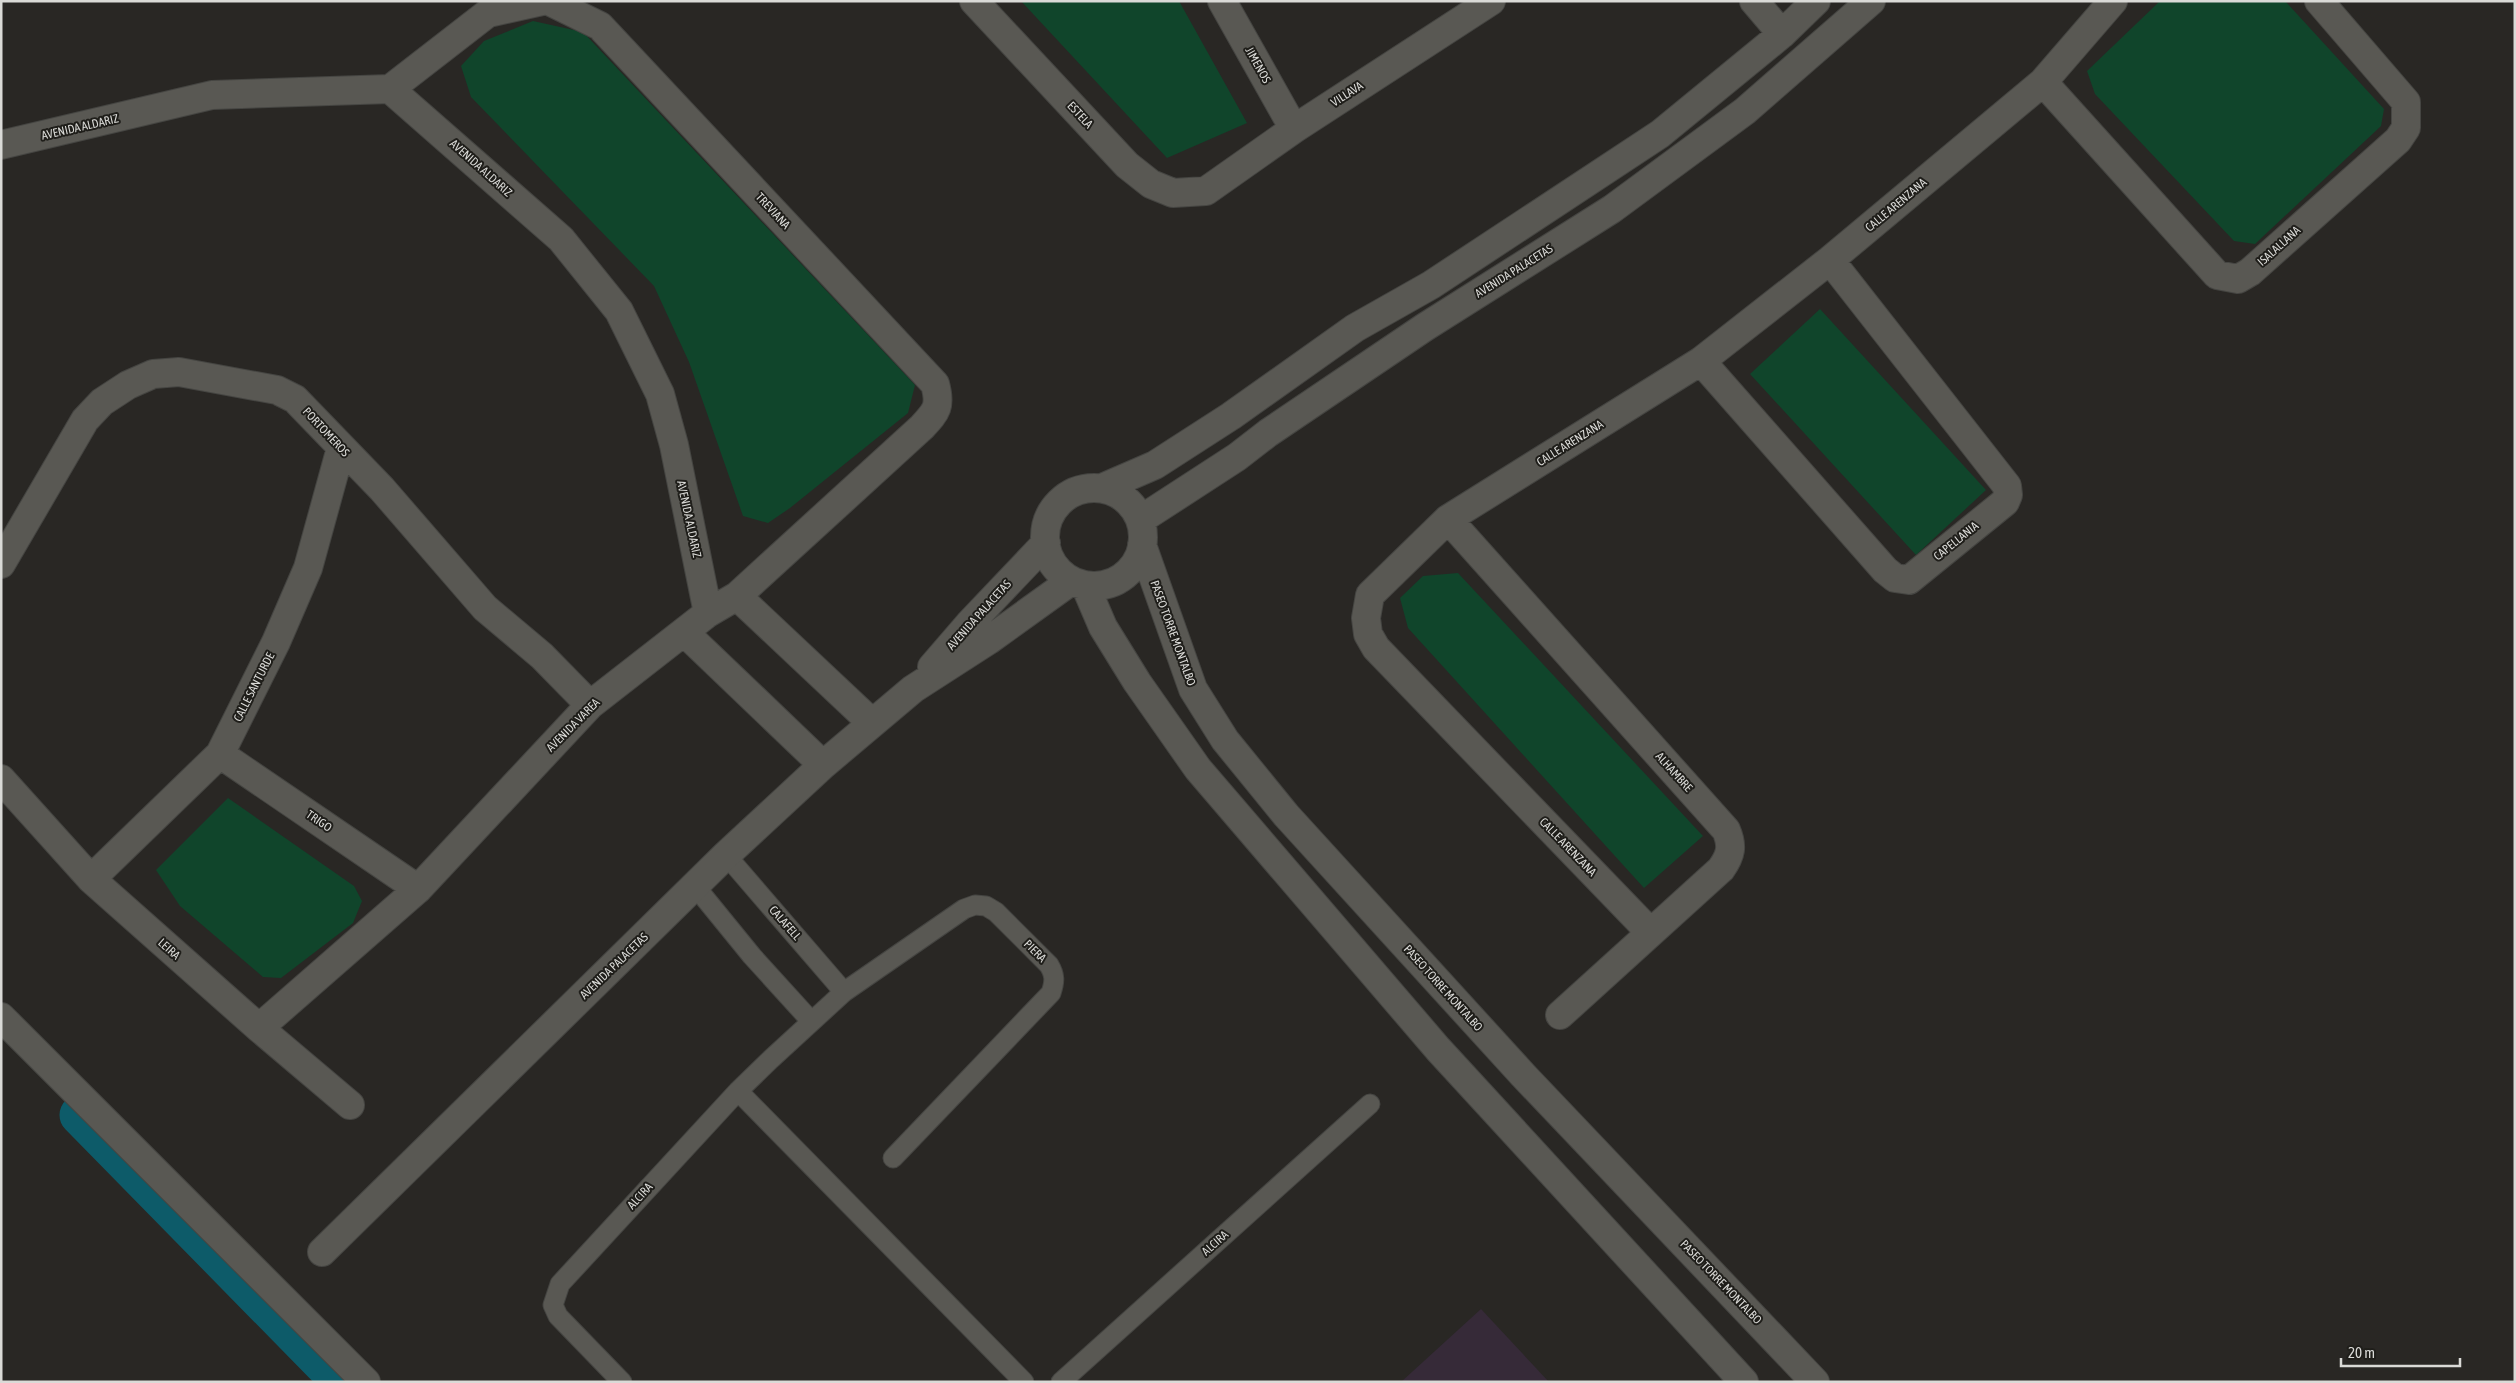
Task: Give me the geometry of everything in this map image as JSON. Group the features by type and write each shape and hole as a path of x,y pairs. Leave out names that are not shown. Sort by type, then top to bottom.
{"street":[{"path":"390,88 488,13 542,1"},
{"name":"TREVIANA","path":"549,1 600,26 935,384 940,401 934,414 903,442"},
{"name":"ESTELA","path":"974,1 1127,165 1151,184 1173,194 1206,191"},
{"name":"JIMENOS","path":"1222,1 1294,129"},
{"name":"VILLAVA","path":"1206,191 1294,129 1491,1"},
{"path":"1754,1 1782,34"},
{"path":"1102,488 1126,499 1141,532 1132,568 1122,577 1110,583 1097,586 1078,583 1054,568 1049,559 1044,529 1055,505 1077,491 1102,488 1155,465 1231,416 1355,328 1430,285 1660,134 1782,34 1816,1"},
{"name":"AVENIDA PALACETAS","path":"1141,532 1237,457 1425,327 1612,209 1745,111 1871,1"},
{"name":"ISALALLANA","path":"2043,82 2217,275 2238,279 2250,272 2398,140 2406,128 2406,102 2319,1"},
{"name":"CALLE ARENZANA","path":"1650,932 1376,648 1368,634 1366,618 1370,595 1448,519 1702,361 1830,260 2043,82 2109,2"},
{"name":"AVENIDA ALDARIZ","path":"1,145 212,95 390,88 561,239 619,311 660,394 674,445 708,612"},
{"name":"CAPELLANIA","path":"1702,361 1885,570 1895,578 1909,580 2005,502 2008,495 2007,486 1830,260"},
{"name":"PORTOMEROS","path":"1,564 85,420 102,402 128,385 153,374 178,372 277,390 295,399 314,417 340,448 382,489 485,608 542,656 590,706"},
{"name":"AVENIDA VAREA","path":"259,1028 418,889 590,706 708,612 737,596 903,442"},
{"name":"CALLE SANTURDE","path":"91,879 220,754 276,642 308,568 340,448"},
{"name":"ALHAMBRE","path":"1448,519 1726,830 1732,843 1728,858 1721,869 1560,1015"},
{"name":"PASEO TORRE MONTALBO","path":"1141,532 1193,689 1225,740 1249,771 1286,815 1523,1075 1816,1382"},
{"name":"AVENIDA PALACETAS","path":"914,689 970,623 1046,543"},
{"path":"1078,583 1136,682 1198,769 1438,1049 1744,1382"},
{"name":"AVENIDA PALACETAS","path":"322,1252 726,855 823,765 914,689 1078,583"},
{"path":"737,596 872,723"},
{"path":"684,632 823,765"},
{"name":"TRIGO","path":"220,754 418,889"},
{"name":"LEIRA","path":"1,779 91,879 350,1106"},
{"path":"1,1017 366,1382"}],"lane":[{"name":"CALAFELL","path":"726,855 844,992"},
{"path":"695,886 752,956 811,1021"},
{"name":"PIERA","path":"811,1021 844,992 952,916 975,905 986,906 996,912 1049,965 1055,974 1051,993 893,1158"},
{"name":"ALCIRA","path":"622,1382 558,1316 553,1305 555,1294 560,1284 738,1091 811,1021"},
{"path":"738,1091 1024,1382"},
{"name":"ALCIRA","path":"1061,1382 1370,1104"}],"shaded area":[{"path":"1481,1309 1549,1382 1401,1382"}],"green space":[{"path":"1021,1 1179,1 1247,123 1167,158"},
{"path":"2160,1 2285,1 2384,109 2381,126 2255,244 2234,241 2095,94 2087,71"},
{"path":"533,21 583,32 915,385 908,413 790,508 768,523 743,516 689,362 654,286 471,97 461,66 484,41"},
{"path":"1820,309 1986,490 1916,555 1750,374"},
{"path":"1458,573 1703,836 1644,888 1408,628 1400,598 1423,576"},
{"path":"228,798 354,886 362,901 353,923 281,978 263,977 180,906 156,870"}],"waterway":[{"path":"80,1115 342,1382"}]}
